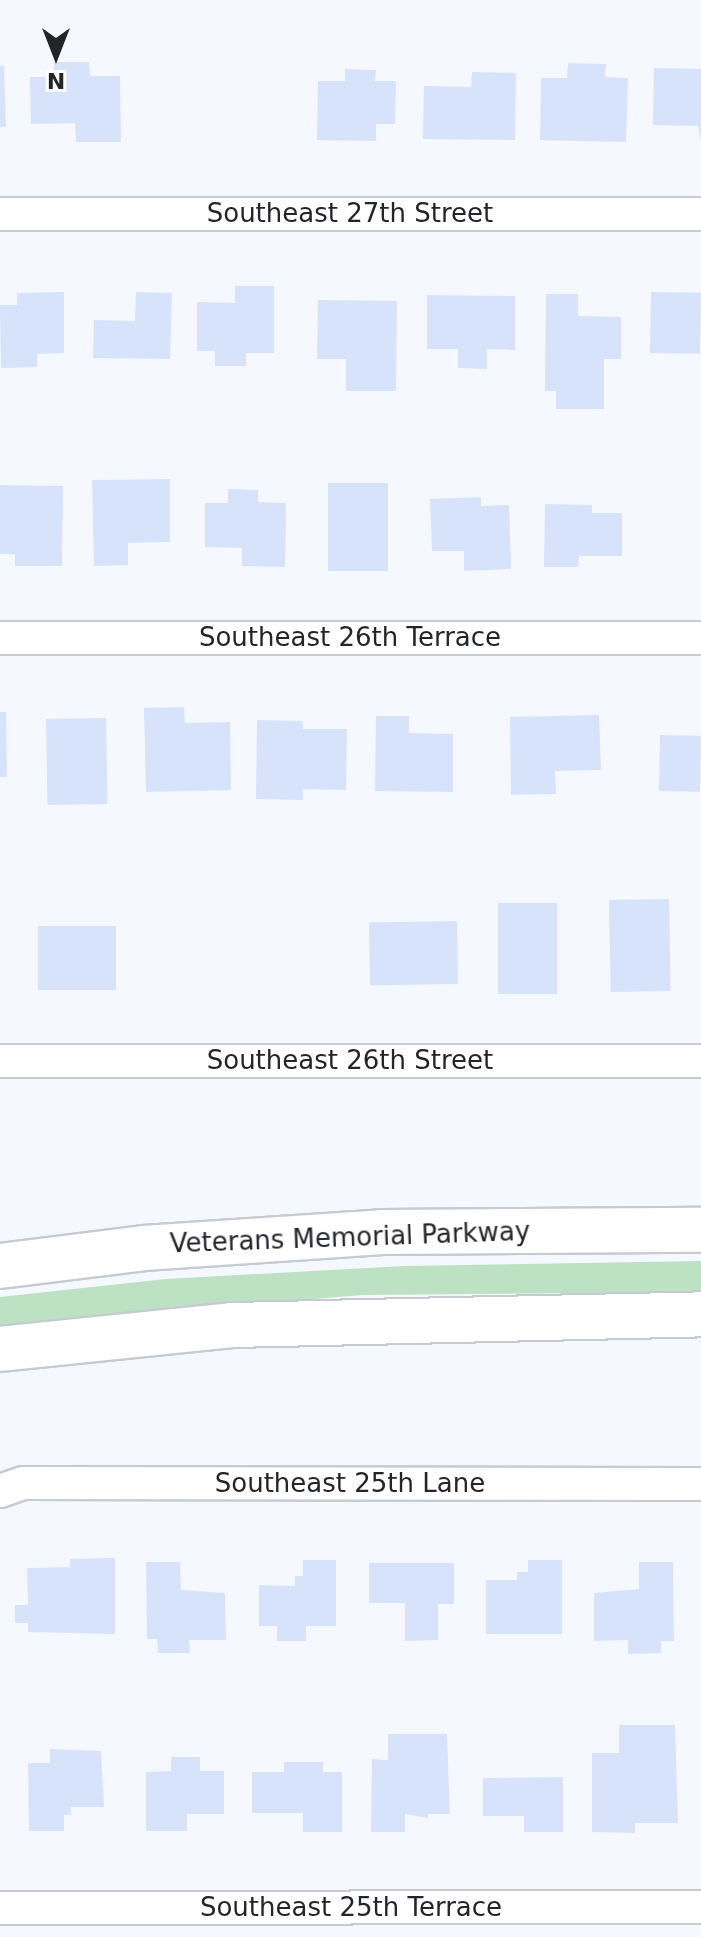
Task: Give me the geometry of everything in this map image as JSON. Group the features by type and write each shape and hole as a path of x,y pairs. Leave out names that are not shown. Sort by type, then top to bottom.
{"highway":[{"name":"Veterans Memorial Parkway","path":"0,1266 144,1248 366,1233 701,1230"},
{"path":"0,1349 232,1325 701,1314"}],"street":[{"name":"Southeast 27th Street","path":"0,214 701,214"},
{"name":"Southeast 26th Terrace","path":"0,638 701,638"},
{"name":"Southeast 26th Street","path":"0,1061 701,1061"},
{"name":"Southeast 25th Lane","path":"0,1491 23,1483 701,1484"},
{"name":"Southeast 25th Terrace","path":"0,1908 701,1907"}],"green space":[{"path":"701,1261 701,1292 362,1295 0,1325 0,1297 166,1279 404,1266"}],"building":[{"path":"54,62 89,62 90,76 120,76 121,142 76,142 75,123 31,124 30,77 54,77"},
{"path":"568,63 606,64 605,77 628,78 626,142 540,140 541,78 567,78"},
{"path":"4,65 6,127 0,127 0,66"},
{"path":"654,68 701,69 701,142 698,126 653,125"},
{"path":"345,69 376,70 375,81 396,81 395,124 376,124 376,141 317,140 318,81 345,81"},
{"path":"472,72 516,73 515,140 423,139 424,86 471,87"},
{"path":"235,286 274,286 274,353 246,353 246,366 215,366 215,351 197,351 197,302 235,303"},
{"path":"64,292 64,353 37,354 37,367 1,368 0,305 17,305 17,293"},
{"path":"136,292 172,293 170,359 93,358 94,320 135,321"},
{"path":"651,292 701,293 700,354 650,353"},
{"path":"546,294 578,294 578,316 621,317 621,359 604,359 604,409 556,409 556,391 545,391"},
{"path":"427,295 515,296 515,350 487,349 487,369 458,368 458,349 427,349"},
{"path":"318,300 397,301 396,391 346,391 346,359 317,359"},
{"path":"170,479 170,542 128,543 128,565 94,566 92,480"},
{"path":"328,483 388,483 388,571 328,571"},
{"path":"0,485 63,486 62,566 15,566 15,554 0,554"},
{"path":"228,489 258,490 258,502 286,503 285,567 242,566 242,548 205,547 205,503 228,503"},
{"path":"481,497 481,506 509,505 511,569 464,571 464,551 432,551 430,499"},
{"path":"545,504 592,505 592,513 622,513 622,556 579,556 578,567 544,567"},
{"path":"184,707 185,723 230,722 231,790 146,792 144,708"},
{"path":"0,712 6,712 7,777 0,777"},
{"path":"599,715 601,770 555,771 556,794 511,795 510,717"},
{"path":"376,716 409,716 409,733 453,734 453,792 375,791"},
{"path":"106,718 108,804 48,805 46,719"},
{"path":"257,720 303,721 303,729 347,729 346,790 303,789 303,800 256,799"},
{"path":"660,735 701,736 700,792 659,791"},
{"path":"669,899 671,991 611,992 609,900"},
{"path":"498,903 557,903 557,994 498,994"},
{"path":"457,921 458,984 370,986 369,923"},
{"path":"38,926 116,926 116,990 38,990"},
{"path":"115,1558 115,1634 28,1632 28,1623 15,1623 15,1605 28,1605 27,1568 70,1567 70,1559"},
{"path":"303,1560 336,1560 336,1626 306,1626 306,1641 277,1641 277,1626 259,1626 259,1585 295,1586 295,1576 303,1576"},
{"path":"528,1560 562,1560 562,1634 486,1634 486,1580 517,1580 517,1572 528,1572"},
{"path":"146,1562 180,1562 181,1590 225,1593 226,1640 189,1640 190,1653 158,1653 157,1639 147,1639"},
{"path":"639,1562 673,1562 674,1641 661,1641 661,1653 628,1654 628,1640 594,1641 594,1593 639,1589"},
{"path":"369,1563 454,1563 454,1604 438,1604 438,1640 405,1641 405,1603 369,1603"},
{"path":"619,1725 675,1725 678,1823 635,1823 635,1833 592,1832 592,1753 619,1753"},
{"path":"388,1734 447,1734 450,1814 428,1814 428,1818 405,1814 405,1832 371,1832 372,1759 388,1760"},
{"path":"50,1749 101,1751 104,1807 71,1807 71,1815 64,1815 64,1831 29,1831 28,1763 50,1763"},
{"path":"171,1757 200,1757 200,1771 224,1771 224,1814 187,1814 187,1831 146,1831 146,1772 171,1771"},
{"path":"284,1762 323,1762 323,1772 342,1772 342,1832 303,1832 303,1813 252,1813 252,1772 284,1772"},
{"path":"563,1777 563,1832 524,1832 524,1816 483,1816 483,1778"}]}
